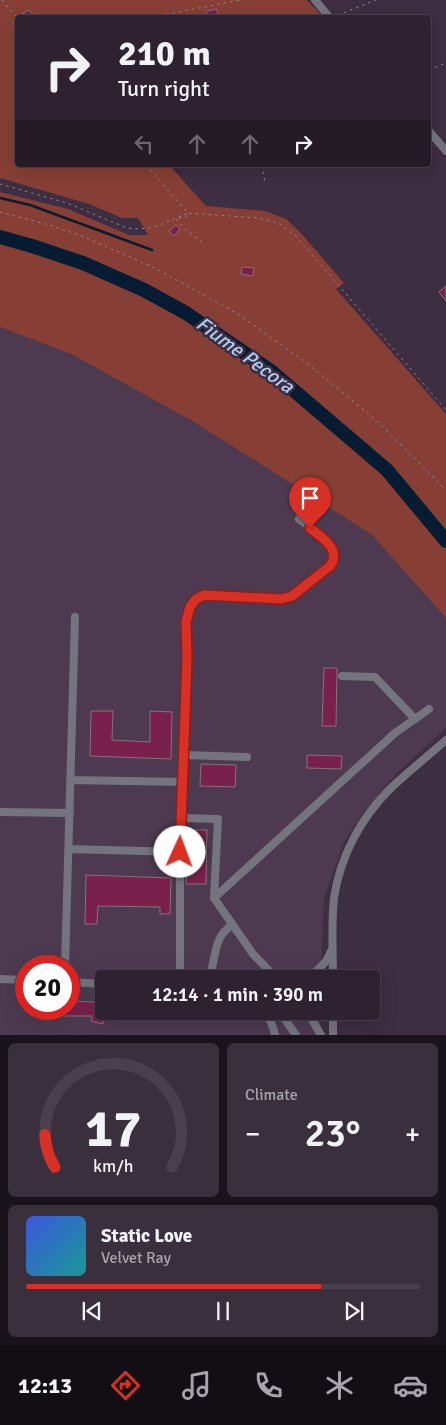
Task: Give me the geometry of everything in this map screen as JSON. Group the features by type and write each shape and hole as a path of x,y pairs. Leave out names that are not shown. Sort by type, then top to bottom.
{"street":[{"path":"315,0 328,15"},
{"path":"431,133 446,151"},
{"path":"180,970 180,852 187,658 186,622 190,607 196,599 204,595 281,599 292,596 330,566 334,555 332,546 299,519"},
{"path":"65,955 75,616"},
{"path":"342,676 375,677 415,719"},
{"path":"214,898 395,733 429,709"},
{"path":"333,970 334,898 341,870 354,838 362,823 390,789 446,740"},
{"path":"184,756 247,757"},
{"path":"71,780 183,782"},
{"path":"0,812 70,814"},
{"path":"181,818 218,819 214,898 254,954 269,970"},
{"path":"69,849 180,852"},
{"path":"212,970 215,952 221,935 232,924"},
{"path":"318,970 329,958 332,947"},
{"path":"0,979 15,980"},
{"path":"80,983 95,983"},
{"path":"269,1020 275,1035"},
{"path":"285,1020 296,1035"},
{"path":"312,1020 321,1035"},
{"path":"333,1020 333,1035"}],"path":[{"path":"2,0 15,15"},
{"path":"162,15 240,0"},
{"path":"338,15 376,0"},
{"path":"431,69 446,63"},
{"path":"148,167 188,213"},
{"path":"262,167 265,183"},
{"path":"0,184 67,203 127,228 155,227 188,213 258,218 278,223 296,236 446,410"},
{"path":"0,212 82,236 153,267 238,314 308,364 378,422 446,490"},
{"path":"177,218 184,228 202,242"}],"shaded area":[{"path":"0,0 307,0 321,15 15,15 15,167 171,167 206,206 265,211 286,219 300,232 344,283 336,289 446,414 446,618 372,535 194,422 71,354 0,327 0,192 68,209 129,235 148,235 138,218 122,218 89,204 0,178"},
{"path":"0,327 71,354 194,422 372,535 446,618 446,728 399,771 365,810 344,842 324,898 320,970 95,970 95,1020 320,1020 321,1035 0,1035"}],"building":[{"path":"217,9 218,15 207,15 206,11"},
{"path":"29,10 33,15 20,15"},
{"path":"176,225 180,229 174,236 169,231"},
{"path":"242,267 254,268 253,276 241,274"},
{"path":"446,286 446,301 439,292"},
{"path":"324,668 337,668 336,726 322,726"},
{"path":"91,711 113,711 112,740 150,742 150,711 172,712 171,759 90,756"},
{"path":"307,755 342,756 341,769 307,768"},
{"path":"201,764 236,765 235,787 200,786"},
{"path":"188,830 207,830 206,884 186,884"},
{"path":"86,875 171,878 170,914 160,914 160,907 98,906 97,924 85,924"},
{"path":"80,1001 95,1003 95,1020 104,1020 103,1024 91,1021 92,1016 80,1016"}],"waterway":[{"path":"0,198 30,205 152,250"},
{"name":"Fiume Pecora","path":"0,237 83,263 144,290 186,313 271,371 387,470 446,541"}],"route":[{"path":"180,852 187,658 186,622 190,607 196,599 204,595 281,599 292,596 333,562 332,546 310,528"}]}
